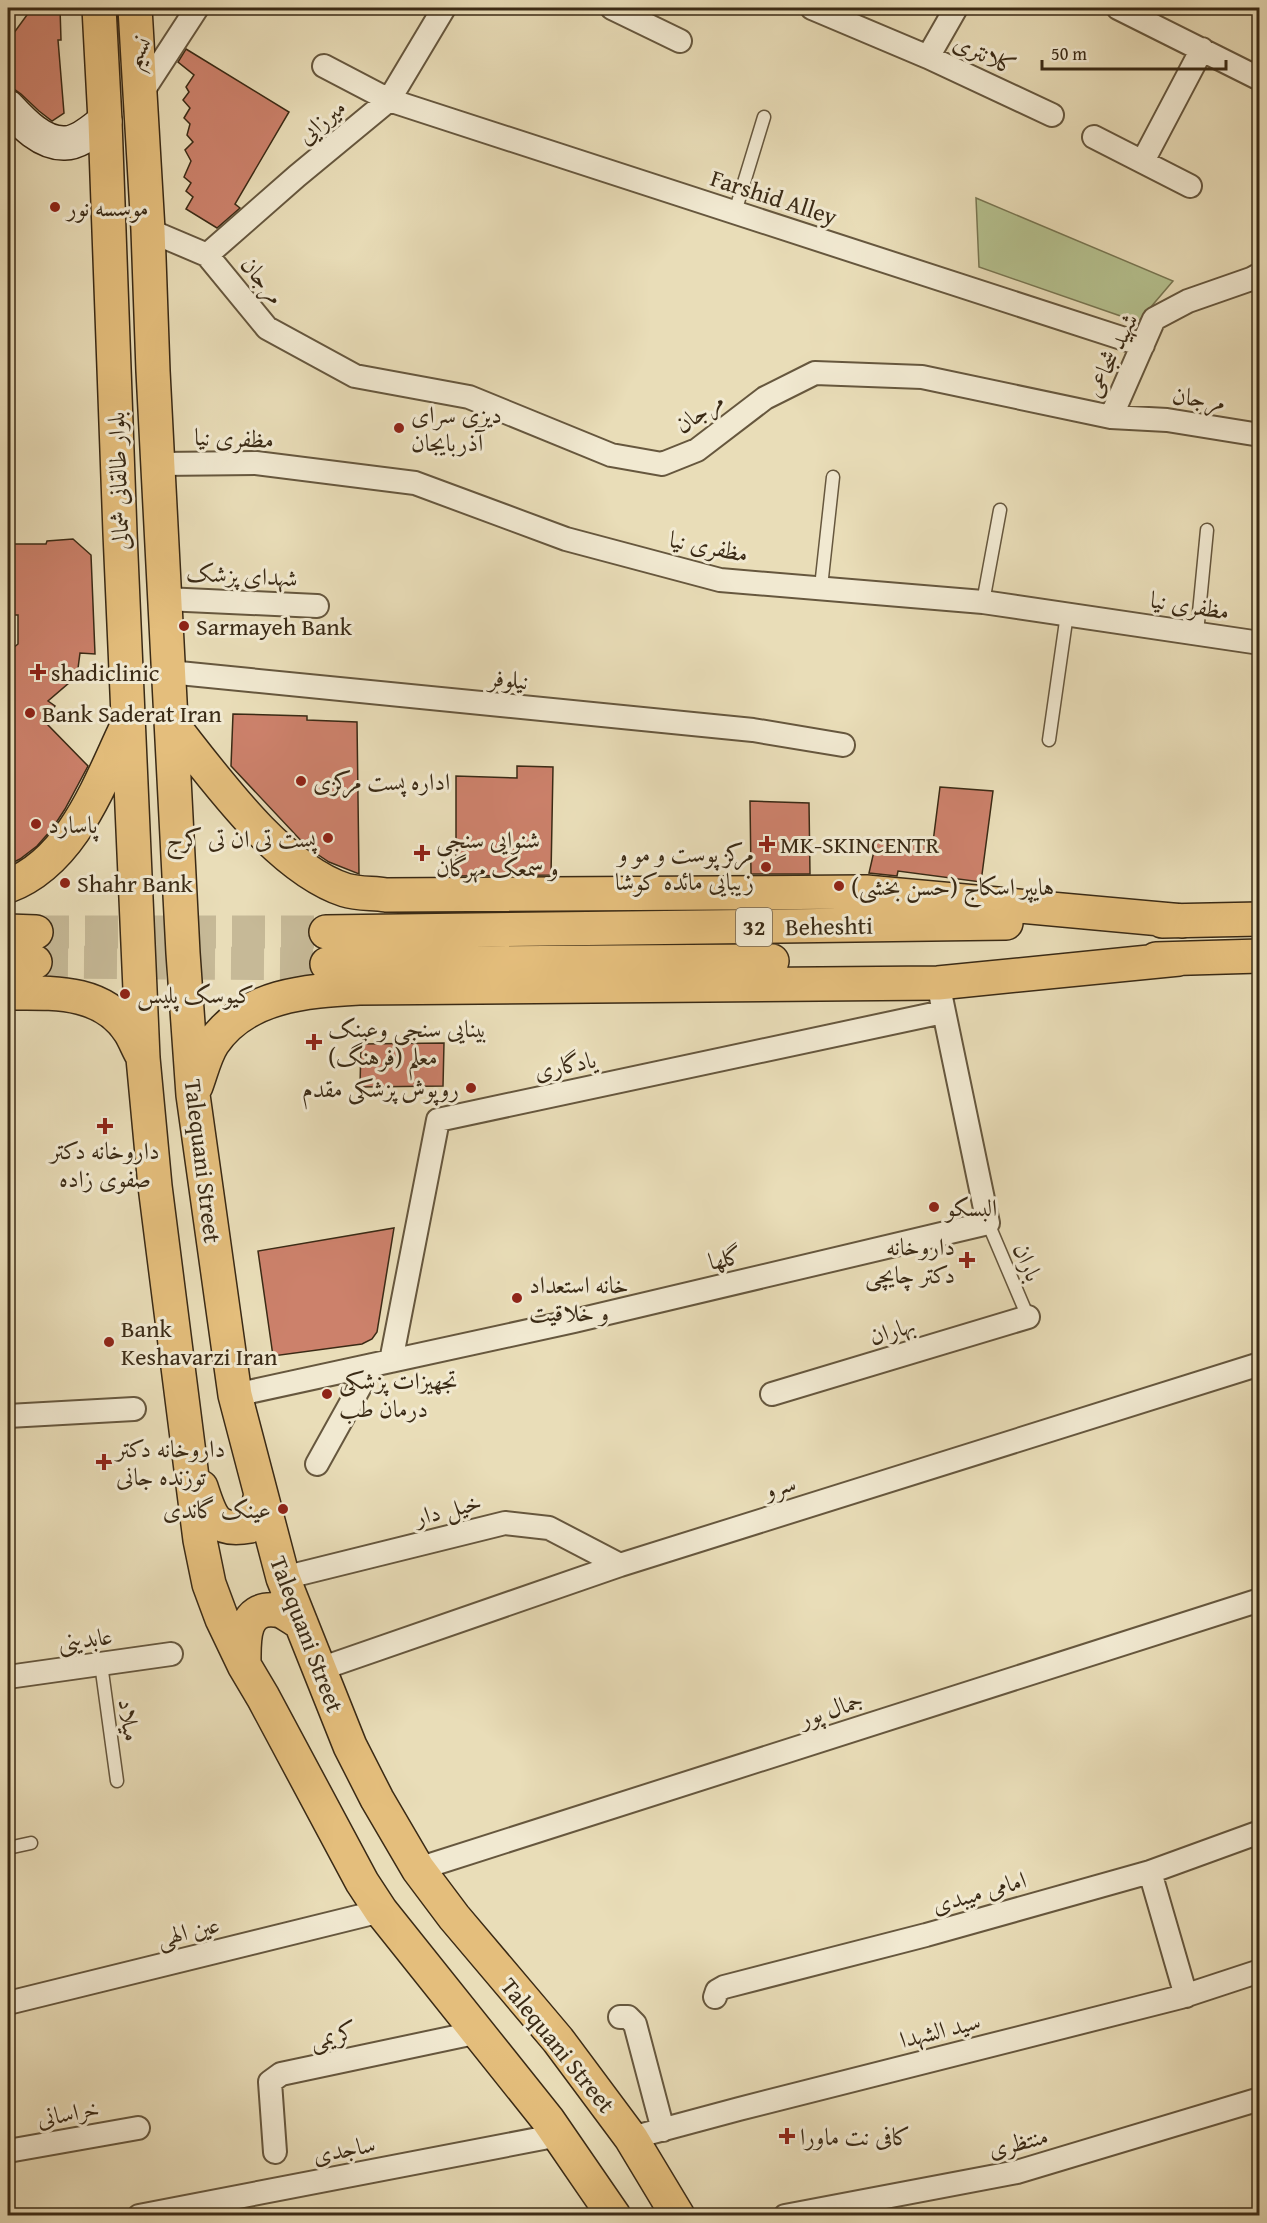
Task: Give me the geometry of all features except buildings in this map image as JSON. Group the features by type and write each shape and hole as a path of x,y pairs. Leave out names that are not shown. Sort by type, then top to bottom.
{"main road":[{"name":"بلوار طالقانی شمالی","path":"99,8 138,955"},
{"name":"بلوار طالقانی شمالی","path":"135,8 183,953"},
{"path":"8,107 41,137 65,143 81,138 105,121"},
{"path":"171,723 223,788 279,850 308,871 346,890 386,895 866,892 1183,921"},
{"path":"8,886 25,879 57,851 79,822 128,724"},
{"name":"Beheshti","path":"326,932 1260,919"},
{"name":"Talequani Street","path":"183,953 193,1095 235,1395 260,1498 283,1578 350,1746 382,1808 418,1869 454,1917 558,2040 632,2138 678,2216"},
{"name":"Talequani Street","path":"138,955 143,1059 155,1186 200,1540 209,1584 222,1619 244,1665 263,1696 362,1882 381,1911 559,2135 614,2216"},
{"name":"Beheshti","path":"327,964 1179,959 1260,956"},
{"path":"193,1095 212,1044 232,1022 255,1007 280,998 321,990 940,997 1179,959"},
{"path":"8,993 62,992 88,999 118,1018 129,1030 143,1059"},
{"path":"187,1436 207,1506 221,1526 235,1529 250,1526 260,1498"},
{"path":"244,1665 244,1635 249,1621 260,1612 276,1610 301,1623"}],"street":[{"name":"نسیم","path":"141,94 197,8"},
{"name":"میرزایی","path":"207,255 389,100 444,8"},
{"path":"612,8 638,13 680,41"},
{"name":"کلانتری","path":"812,8 928,57 1052,115"},
{"name":"کلانتری","path":"928,57 956,8"},
{"path":"1118,8 1260,79"},
{"path":"1143,161 1202,49"},
{"name":"Farshid Alley","path":"324,66 389,100 1143,345"},
{"path":"1094,137 1190,186"},
{"name":"مرجان","path":"148,230 207,255 267,328 355,376 469,397 611,455 662,464 698,450 765,398 815,374 922,377 1111,417 1167,420 1260,435"},
{"name":"شهید شجاعی","path":"1111,417 1154,319 1188,301 1260,274"},
{"name":"مظفری نیا","path":"159,464 256,463 415,483 566,539 720,580 983,602 1260,643"},
{"name":"شهدای پزشک","path":"165,599 316,606"},
{"name":"نیلوفر","path":"169,672 753,730 843,745"},
{"path":"940,997 988,1223"},
{"name":"یادگاری","path":"381,1363 438,1120 940,997"},
{"name":"گلها","path":"235,1395 574,1321 988,1223"},
{"name":"بهاران","path":"772,1395 1028,1317"},
{"path":"317,1464 381,1363"},
{"name":"سرو","path":"320,1669 620,1564 1260,1364"},
{"path":"8,1416 134,1409"},
{"name":"خیل دار","path":"283,1578 505,1523 549,1528 620,1564"},
{"name":"جمال پور","path":"418,1869 1260,1600"},
{"name":"عابدینی","path":"8,1677 171,1654"},
{"name":"امامی میبدی","path":"715,1997 717,1991 724,1987 926,1935 1150,1872 1260,1832"},
{"path":"1150,1872 1186,1996"},
{"name":"عین الهی","path":"8,2003 381,1911"},
{"name":"سید الشهدا","path":"632,2138 1186,1996 1260,1971"},
{"path":"624,2017 635,2024 663,2130"},
{"name":"کریمی","path":"274,2152 270,2082 281,2074 479,2032"},
{"name":"منتظری","path":"786,2216 1017,2172 1260,2099"},
{"name":"خراسانی","path":"8,2151 138,2128"},
{"name":"ساجدی","path":"139,2216 247,2205 559,2135"}],"lane":[{"path":"735,212 764,117"},
{"path":"821,587 833,477"},
{"path":"983,602 1000,510"},
{"path":"1197,633 1208,530"},
{"path":"1049,740 1067,614"},
{"name":"باران","path":"988,1223 1028,1317"},
{"name":"میلاد","path":"101,1664 117,1782"},
{"path":"8,1848 31,1844"}],"green space":[{"path":"976,198 1173,281 1138,322 979,267"}],"tunnel":[{"path":"36,932 326,932"},
{"path":"35,962 327,964"}],"place":[{"name":"موسسه نور","path":"55,207"},
{"name":"دیزی سرای آذربایجان","path":"399,428"},
{"name":"Sarmayeh Bank","path":"184,626"},
{"name":"shadiclinic","path":"38,672"},
{"name":"Bank Saderat Iran","path":"30,713"},
{"name":"اداره پست مرکزی","path":"301,781"},
{"name":"پاسارد","path":"36,824"},
{"name":"پست تی ان تی کرج","path":"328,838"},
{"name":"MK-SKINCENTR","path":"767,844"},
{"name":"شنوایی سنجی و سمعک مهرگان","path":"422,853"},
{"name":"مرکز پوست و مو و زیبایی مائده کوشا","path":"766,867"},
{"name":"Shahr Bank","path":"65,883"},
{"name":"هایپر اسکاج (حسن بخشی)","path":"839,886"},
{"name":"کیوسک پلیس","path":"125,994"},
{"name":"بینایی سنجی وعینک معلم (فرهنگ)","path":"314,1042"},
{"name":"روپوش پزشکی مقدم","path":"471,1088"},
{"name":"داروخانه دکتر صفوی زاده","path":"105,1126"},
{"name":"البسکو","path":"934,1207"},
{"name":"داروخانه دکتر چایچی","path":"967,1260"},
{"name":"خانه استعداد و خلاقیت","path":"517,1298"},
{"name":"Bank Keshavarzi Iran","path":"109,1342"},
{"name":"تجهیزات پزشکی درمان طب","path":"327,1394"},
{"name":"داروخانه دکتر توزنده جانی","path":"104,1462"},
{"name":"عینک گاندی","path":"283,1509"},
{"name":"کافی نت ماورا","path":"787,2136"}]}
